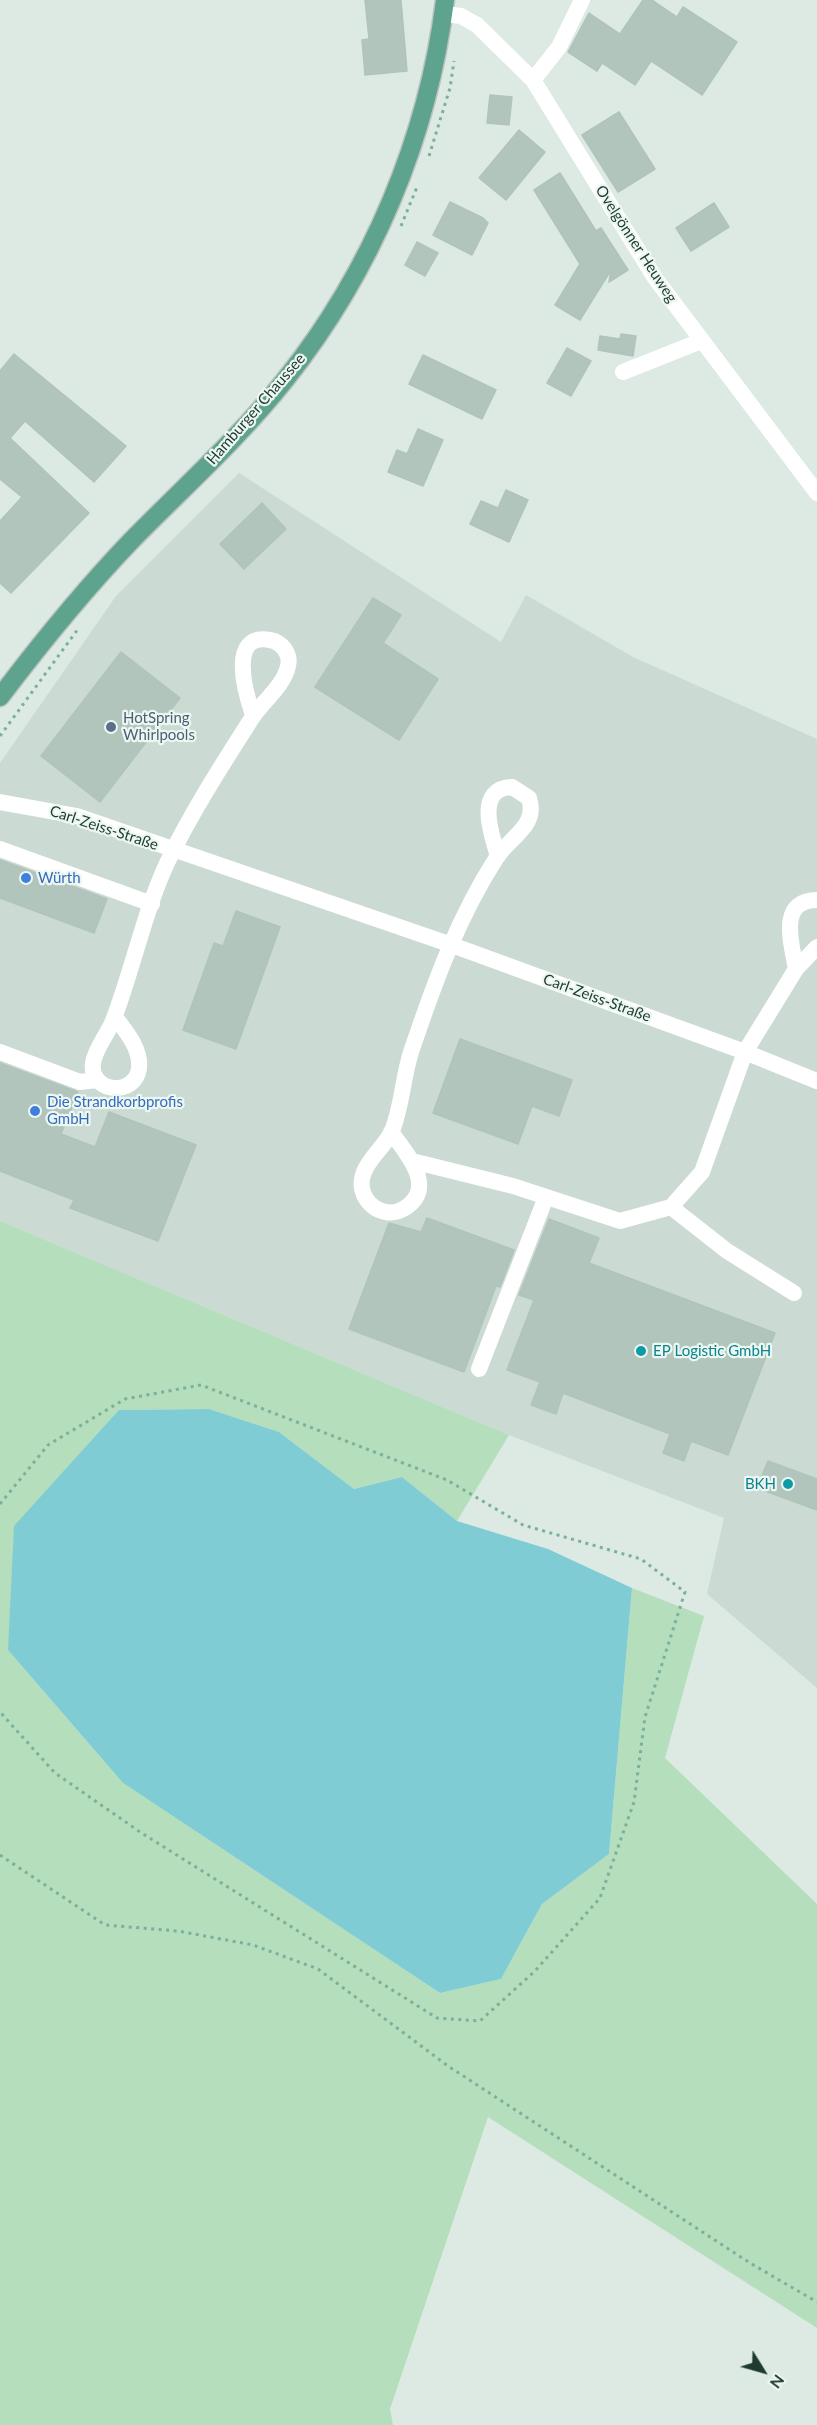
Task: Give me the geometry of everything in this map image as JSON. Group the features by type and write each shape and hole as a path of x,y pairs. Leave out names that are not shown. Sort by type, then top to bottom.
{"main road":[{"name":"Hamburger Chaussee","path":"0,697 53,629 105,569 253,417 314,340 363,261 399,182 427,97 445,7"}],"street":[{"path":"533,80 559,47 582,0"},
{"name":"Ovelgönner Heuweg","path":"445,7 477,25 533,80 655,278 753,412 800,468 817,493"},
{"path":"623,372 701,341"},
{"name":"Carl-Zeiss-Straße","path":"96,1080 93,1061 115,1017 152,904 173,851 254,715"},
{"name":"Carl-Zeiss-Straße","path":"0,802 77,816 173,851 449,944 745,1052 817,1081"},
{"path":"0,849 152,904"},
{"path":"391,1132 412,1161 421,1185 416,1198 406,1208 399,1211 380,1210 364,1198 361,1186 363,1173 391,1132 410,1055 449,944 498,856"},
{"path":"796,969 789,929 790,919 796,907 805,901 817,900"},
{"path":"412,1161 546,1197 620,1221 671,1207 702,1172 745,1052 796,969 817,947"},
{"path":"0,1052 80,1082 96,1080 105,1087 117,1089 128,1086 136,1079 139,1068 134,1043 115,1017"},
{"path":"479,1369 546,1197"},
{"path":"671,1207 727,1251 794,1293"}],"path":[{"path":"0,1504 48,1445 125,1399 201,1385 447,1480 523,1525 641,1559 685,1592 645,1717 634,1802 600,1898 535,1971 480,2021 437,2018 150,1839 55,1773 0,1712"},
{"path":"0,1855 105,1925 178,1931 253,1945 318,1968 448,2066 750,2263 817,2302"}],"shaded area":[{"path":"239,473 501,642 526,595 633,657 817,739 817,1688 707,1594 724,1518 509,1435 0,1221 0,763 116,596"}],"green space":[{"path":"0,1221 509,1435 457,1521 402,1477 354,1489 279,1432 209,1409 119,1410 8,1650 123,1783 440,1993 501,1979 542,1904 609,1854 632,1588 704,1616 665,1758 817,1904 817,2328 488,2117 390,2409 393,2425 0,2425"}],"water":[{"path":"209,1409 279,1432 354,1489 402,1477 457,1521 548,1549 632,1588 609,1854 542,1904 501,1979 440,1993 123,1783 8,1650 14,1526 119,1410"}],"building":[{"path":"365,0 401,0 407,71 365,75 362,40 369,39"},
{"path":"643,0 652,0 677,17 683,7 737,42 702,95 651,61 635,85 602,63 597,71 568,52 589,13 620,34"},
{"path":"490,95 512,97 509,125 487,123"},
{"path":"619,112 655,169 618,192 582,135"},
{"path":"519,130 545,152 506,200 479,178"},
{"path":"560,173 596,231 601,228 628,270 609,282 611,270 580,320 555,305 580,264 534,190"},
{"path":"450,202 483,218 488,223 472,255 433,235"},
{"path":"714,203 729,227 691,251 676,228"},
{"path":"417,242 438,253 425,276 405,265"},
{"path":"621,334 636,336 633,356 598,350 600,336 620,339"},
{"path":"567,348 591,361 571,396 547,383"},
{"path":"14,354 126,446 94,482 25,421 10,438 89,513 11,593 0,583 0,521 22,497 0,479 0,371"},
{"path":"423,355 496,390 482,419 409,384"},
{"path":"418,429 443,440 423,486 388,472 397,450 407,454"},
{"path":"506,490 528,500 509,542 470,524 481,501 498,508"},
{"path":"262,503 286,529 244,569 220,544"},
{"path":"373,598 401,615 383,643 438,679 399,740 315,687"},
{"name":"HotSpring Whirlpools","path":"121,652 180,698 100,802 41,756"},
{"name":"Würth","path":"0,860 107,899 94,933 0,898"},
{"path":"236,911 280,927 236,1049 183,1030 214,943 223,946"},
{"path":"460,1039 572,1080 559,1116 532,1106 518,1144 433,1113"},
{"path":"0,1063 78,1092 61,1134 95,1147 109,1112 196,1145 158,1241 70,1208 74,1200 0,1171"},
{"path":"427,1218 514,1250 500,1287 496,1286 464,1372 349,1329 389,1223 421,1232"},
{"name":"EP Logistic GmbH","path":"549,1219 599,1238 589,1263 775,1333 728,1455 691,1441 684,1461 663,1453 670,1434 563,1393 556,1414 531,1405 540,1382 507,1370 534,1300 519,1295"},
{"name":"BKH","path":"768,1461 817,1479 817,1510 757,1488"}],"place":[{"name":"HotSpring Whirlpools","path":"111,727"},
{"name":"Würth","path":"26,878"},
{"name":"Die Strandkorbprofis GmbH","path":"35,1111"},
{"name":"EP Logistic GmbH","path":"641,1351"},
{"name":"BKH","path":"788,1484"}]}
